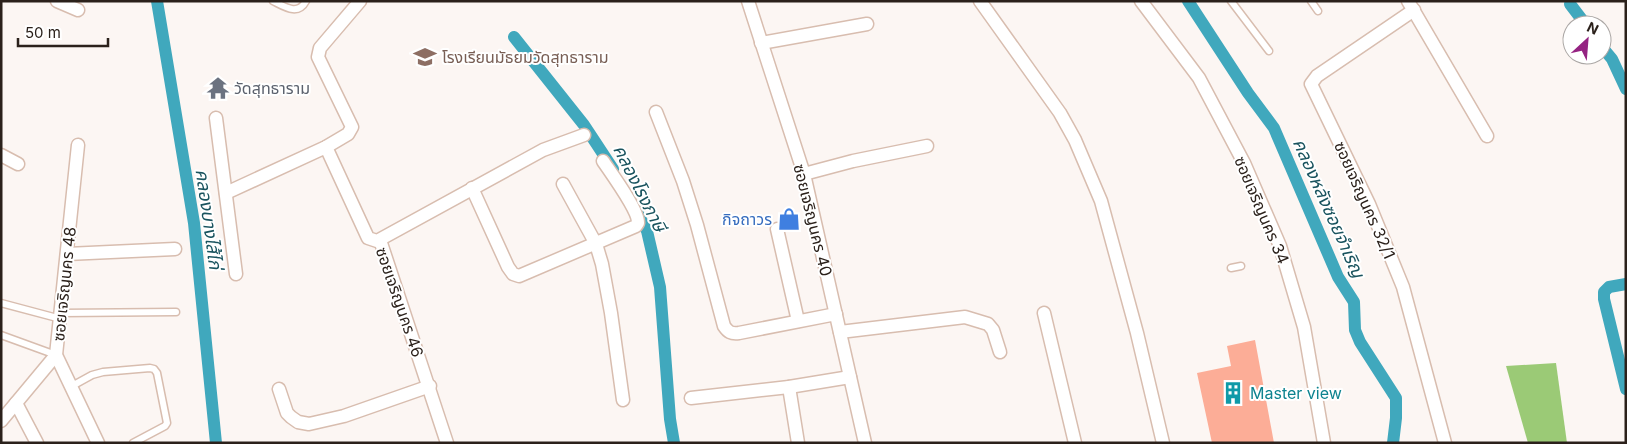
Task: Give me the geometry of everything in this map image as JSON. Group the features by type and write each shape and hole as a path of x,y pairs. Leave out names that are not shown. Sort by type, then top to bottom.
{"street":[{"path":"57,1 78,10"},
{"name":"ซอยเจริญนคร 40","path":"748,1 804,174 865,443"},
{"path":"980,1 1060,114 1075,140 1097,193 1137,333 1163,443"},
{"name":"ซอยเจริญนคร 34","path":"1141,1 1199,78 1244,163 1280,246 1304,327 1324,443"},
{"path":"226,193 326,147 348,134 352,127 318,60 318,52 358,2"},
{"path":"1411,6 1487,136"},
{"name":"ซอยเจริญนคร 32/1","path":"1411,6 1317,76 1311,84 1369,204 1403,287 1445,443"},
{"path":"761,43 867,24"},
{"path":"656,112 683,180 724,326 728,331 733,334 836,314"},
{"path":"216,118 236,274"},
{"path":"380,240 543,150 584,135"},
{"name":"ซอยเจริญนคร 48","path":"78,145 56,355 98,443"},
{"path":"804,174 854,161 927,146"},
{"name":"ซอยเจริญนคร 46","path":"326,147 368,238 374,241 380,240 430,386 447,443"},
{"path":"1,155 18,164"},
{"path":"472,188 508,268 514,274 520,276 636,226 639,220 625,194 603,161"},
{"path":"563,184 596,244 602,264 623,400"},
{"path":"777,229 798,321"},
{"path":"67,254 175,249"},
{"path":"1044,314 1075,443"},
{"path":"840,332 966,317 988,324 994,330 1000,352"},
{"path":"1,421 56,355"},
{"path":"691,398 789,387 850,377"},
{"path":"279,388 291,417 298,422 309,424 344,416 430,386"},
{"path":"789,387 798,443"},
{"path":"16,403 36,443"}],"lane":[{"path":"273,1 288,9 297,10 302,8 306,1"},
{"path":"1231,1 1269,51"},
{"path":"1311,1 1318,10"},
{"path":"1231,268 1241,266"},
{"path":"1,303 61,316 176,312"},
{"path":"1,335 56,355"},
{"path":"72,386 92,375 103,372 154,369 157,373 168,423 133,443"}],"green space":[{"path":"1556,363 1567,443 1528,443 1506,366"}],"building":[{"name":"Master view","path":"1255,340 1274,443 1212,443 1197,373 1231,366 1227,346"}],"waterway":[{"name":"คลองบางไส้ไก่","path":"157,1 194,223 216,443"},
{"name":"คลองหลังซอยจำเริญ","path":"1188,1 1248,93 1274,128 1338,277 1354,302 1355,330 1360,342 1396,398 1393,443"},
{"path":"1570,4 1578,15"},
{"name":"คลองโรงภาษี","path":"514,37 584,125 613,169"},
{"path":"1612,59 1626,89"},
{"name":"คลองโรงภาษี","path":"636,210 647,231 660,287 670,419 674,443"},
{"path":"1626,284 1609,287 1604,292 1604,299 1626,389"}],"place":[{"name":"โรงเรียนมัธยมวัดสุทธาราม","path":"425,57"},
{"name":"วัดสุทธาราม","path":"218,88"},
{"name":"กิจถาวร","path":"789,219"},
{"name":"Master view","path":"1233,393"}]}
